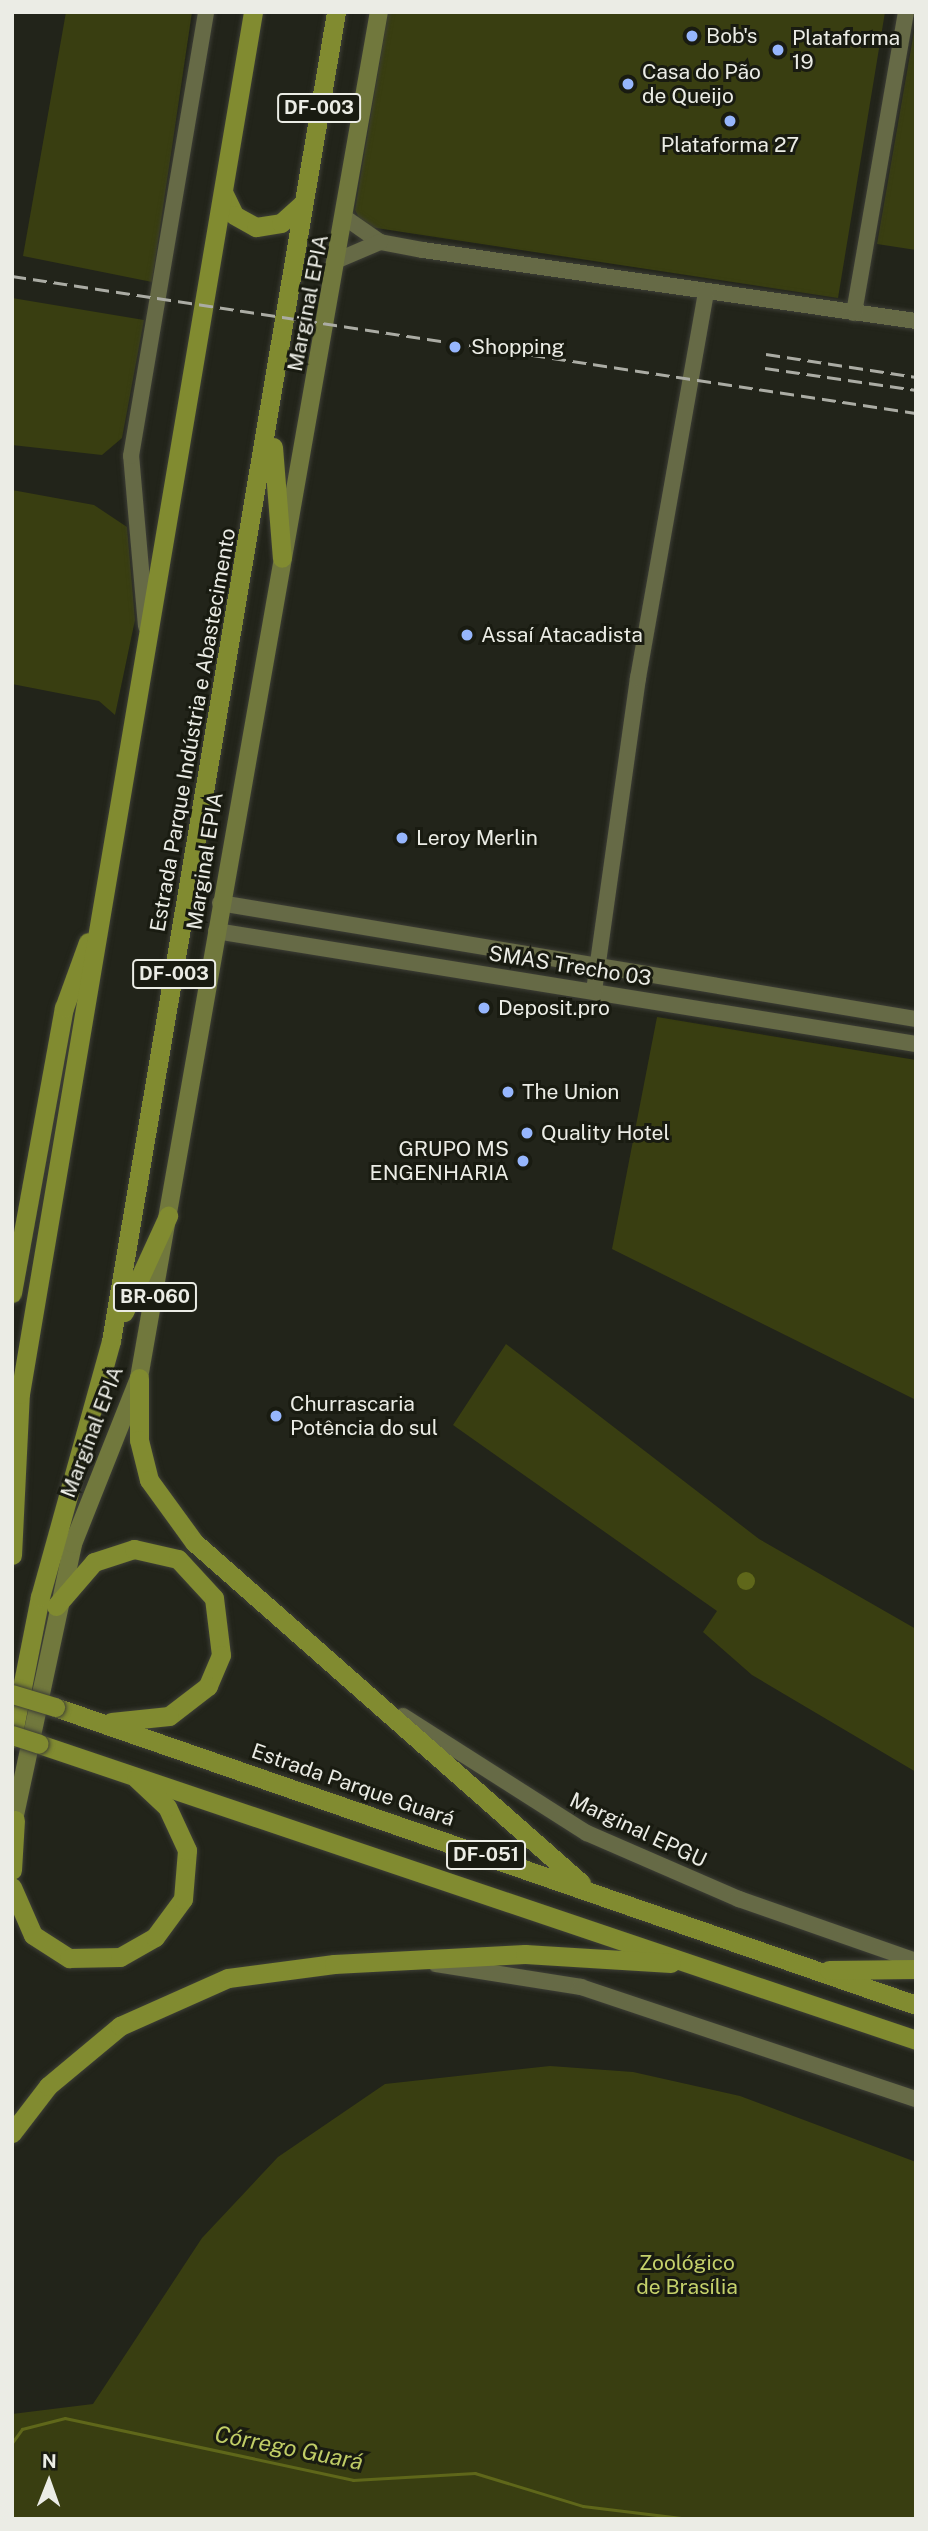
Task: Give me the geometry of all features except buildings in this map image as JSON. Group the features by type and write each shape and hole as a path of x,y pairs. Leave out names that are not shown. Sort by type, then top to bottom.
{"highway":[{"path":"12,1555 16,1402 253,12"},
{"name":"Estrada Parque Indústria e Abastecimento","path":"12,1736 54,1546 111,1341 271,419 302,204 336,12"},
{"path":"223,192 234,215 256,227 281,223 302,204"},
{"path":"271,419 282,558"},
{"path":"12,1293 64,1008 100,916"},
{"path":"111,1341 168,1216"},
{"path":"139,1378 143,1458 171,1515 587,1889"},
{"path":"54,1546 58,1602"},
{"path":"58,1602 94,1562 134,1549 178,1559 214,1598 221,1655 196,1699 169,1716 99,1723"},
{"name":"Estrada Parque Guará","path":"12,1694 587,1889 916,2005"},
{"name":"DF-051","path":"12,1736 712,1968 916,2040"},
{"path":"12,1887 33,1935 69,1958 120,1957 155,1937 183,1899 187,1850 167,1807 130,1773"},
{"path":"12,1870 14,1824"},
{"path":"12,2133 76,2059 120,2026 188,1991 269,1971 406,1960 578,1954 712,1968"},
{"path":"815,1970 916,1969"}],"main road":[{"name":"Marginal EPIA","path":"14,1824 58,1602 73,1544 139,1378 220,903 347,219 379,12"}],"street":[{"path":"147,633 131,456 206,12"},
{"path":"854,313 905,12"},
{"path":"347,219 380,242 706,294 916,321"},
{"path":"338,260 380,242"},
{"path":"594,991 638,678 706,294"},
{"name":"SMAS Trecho 03","path":"220,903 916,1019"},
{"path":"265,937 268,911"},
{"name":"SMAS Trecho 03","path":"216,930 916,1044"},
{"path":"789,1022 793,998"},
{"name":"Marginal EPGU","path":"364,1691 587,1833 739,1899 916,1961"},
{"path":"406,1960 581,1987 916,2099"}],"green space":[{"path":"66,12 192,12 152,282 23,256"},
{"path":"388,12 885,12 838,298 363,226 355,210"},
{"path":"916,20 916,250 877,244"},
{"path":"12,298 144,320 122,438 102,455 12,445"},
{"path":"12,490 94,505 127,527 135,620 115,715 99,701 12,684"},
{"path":"657,1017 916,1060 916,1400 612,1249"},
{"path":"506,1344 759,1539 916,1629 916,1772 752,1675 703,1632 717,1611 453,1425"},
{"name":"Zoológico de Brasília","path":"550,2066 633,2072 740,2096 916,2162 916,2519 12,2519 12,2414 93,2404 202,2238 278,2157 385,2084"}],"shaded area":[{"path":"746,1572 752,1575 755,1581 752,1587 746,1590 740,1587 737,1581 740,1575"}],"waterway":[{"name":"Córrego Guará","path":"12,2443 22,2429 65,2418 353,2480 475,2473 583,2506 691,2519"}],"railway":[{"path":"12,276 916,413"},
{"path":"766,354 916,377"},
{"path":"765,368 916,390"}],"place":[{"name":"Bob's","path":"692,36"},
{"name":"Plataforma 19","path":"778,50"},
{"name":"Casa do Pão de Queijo","path":"628,84"},
{"name":"Plataforma 27","path":"730,121"},
{"name":"Shopping","path":"455,347"},
{"name":"Assaí Atacadista","path":"467,635"},
{"name":"Leroy Merlin","path":"402,838"},
{"name":"Deposit.pro","path":"484,1008"},
{"name":"The Union","path":"508,1092"},
{"name":"Quality Hotel","path":"527,1133"},
{"name":"GRUPO MS ENGENHARIA","path":"523,1161"},
{"name":"Churrascaria Potência do sul","path":"276,1416"}]}
